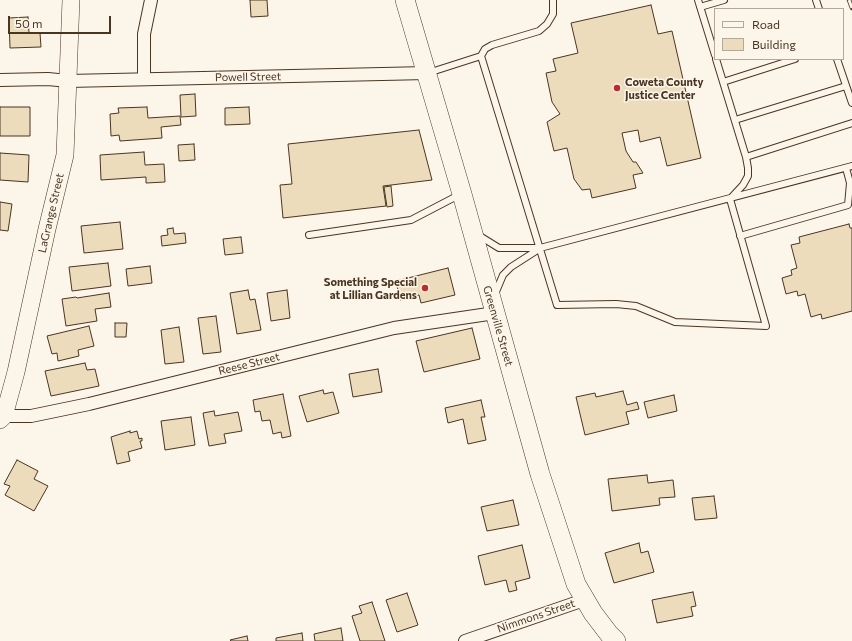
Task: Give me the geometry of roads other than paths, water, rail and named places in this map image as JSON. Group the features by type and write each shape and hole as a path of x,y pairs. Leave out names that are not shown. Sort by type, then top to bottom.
{"main road":[{"name":"Greenville Street","path":"405,0 473,232 540,474 576,584 584,600 609,634 616,641"}],"street":[{"name":"LaGrange Street","path":"2,418 16,372 64,155 71,0"},
{"path":"144,79 144,34 151,0"},
{"name":"Powell Street","path":"0,80 48,79 68,81 427,73"},
{"name":"Reese Street","path":"2,418 31,416 89,404 394,328 493,307"},
{"name":"Nimmons Street","path":"465,641 584,600"}],"lane":[{"path":"552,0 553,14 547,24 539,31 492,45 485,49 482,56 557,305 616,304 636,306 674,322 766,326 730,199"},
{"path":"698,0 713,44"},
{"path":"700,7 724,0"},
{"path":"427,73 482,56"},
{"path":"716,60 748,168 748,176 743,185 730,199"},
{"path":"724,82 792,60"},
{"path":"837,60 852,102"},
{"path":"735,120 846,86"},
{"path":"746,157 852,123"},
{"path":"473,232 499,248 540,248 849,167 850,183 848,205 740,236"},
{"path":"310,235 411,220 462,194"},
{"path":"493,307 503,275 511,267 540,248"}],"railway":[{"path":"849,0 852,8"}],"place":[{"name":"Coweta County Justice Center","path":"617,88"},
{"name":"Something Special at Lillian Gardens","path":"425,288"}]}
